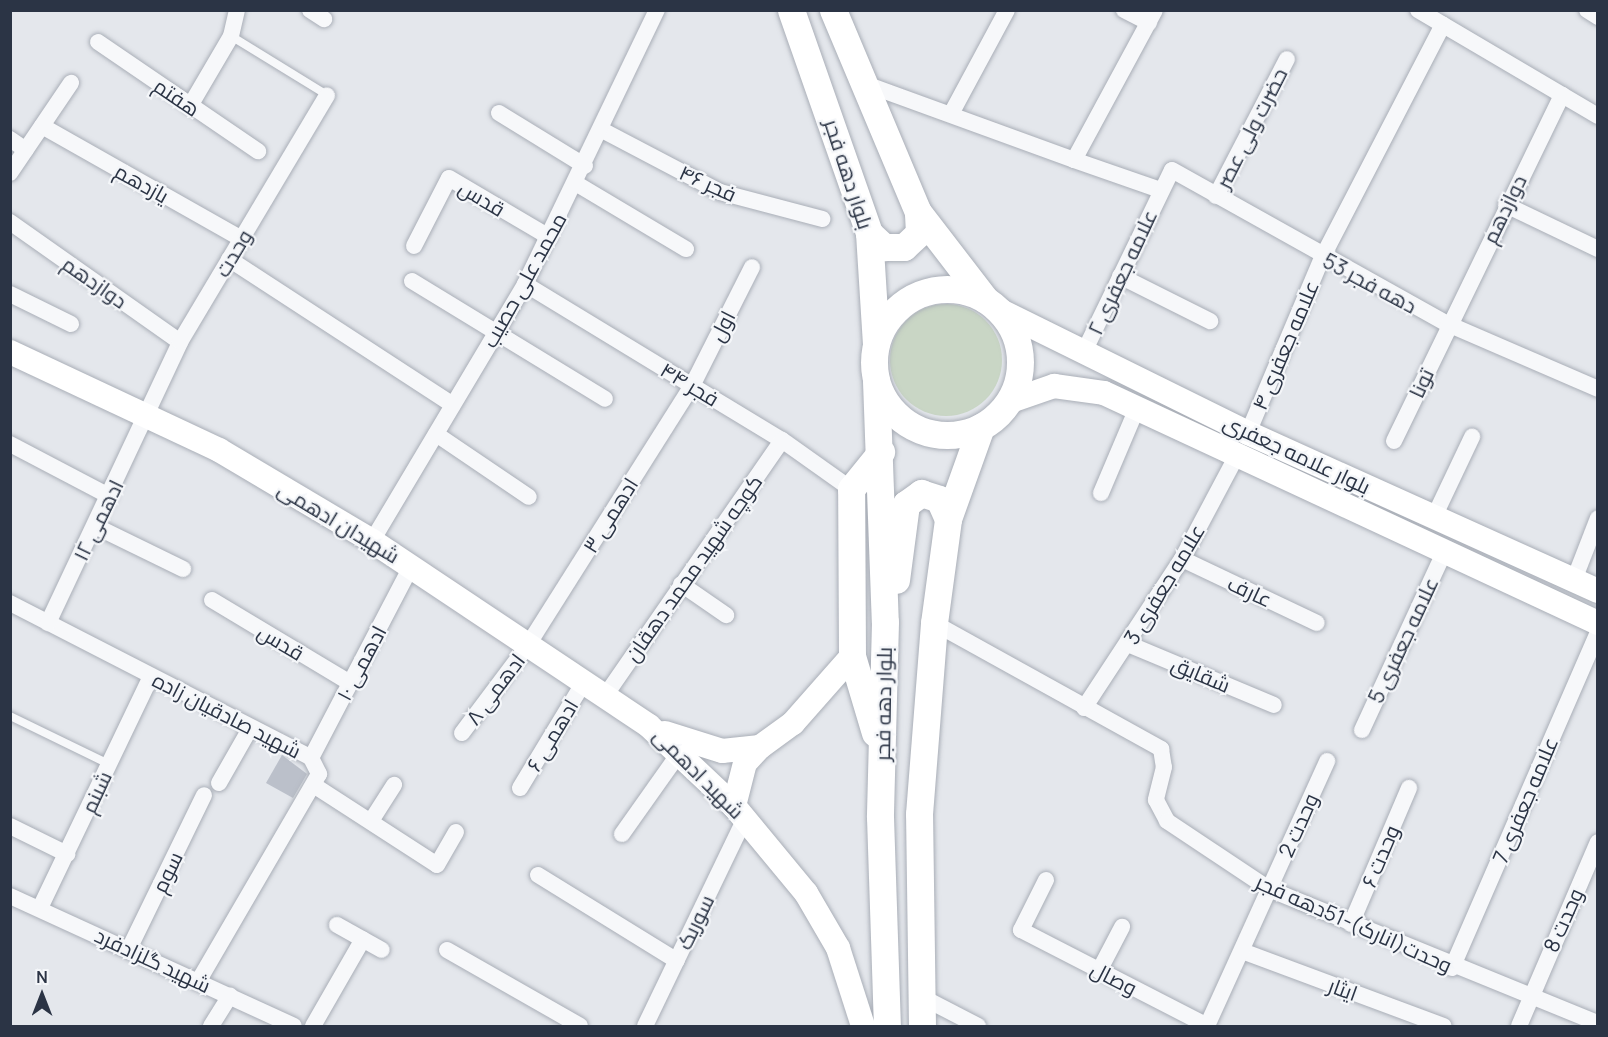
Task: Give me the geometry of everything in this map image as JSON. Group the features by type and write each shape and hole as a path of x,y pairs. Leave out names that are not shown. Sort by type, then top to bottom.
{"main road":[{"name":"بلوار دهه فجر","path":"791,10 869,234 876,343"},
{"name":"بلوار دهه فجر","path":"833,10 858,81 918,212 993,305"},
{"path":"869,234 884,247 904,247 919,233 918,212"},
{"path":"948,288 993,305 1019,345 1017,384 1008,402 981,427 945,435 909,424 883,398 876,381 876,343 895,310 929,290 948,288"},
{"name":"بلوار دهه فجر","path":"876,381 881,452 885,622 882,757 887,1026"},
{"name":"بلوار دهه فجر","path":"922,1026 919,814 934,622 948,519 981,427"},
{"path":"881,452 851,489 852,656 882,757"},
{"path":"885,622 900,563 906,504 921,493 939,499 948,519"}],"street":[{"path":"190,106 231,36 237,10"},
{"name":"محمد علی حصیب","path":"372,541 525,284 577,184 657,10"},
{"path":"951,114 1007,10"},
{"path":"1074,160 1152,17 1124,10"},
{"path":"1418,10 1598,116"},
{"path":"1587,10 1598,17"},
{"name":"علامه جعفری ۴","path":"1248,433 1322,258 1443,25"},
{"name":"هفتم","path":"98,42 258,151"},
{"name":"حضرت ولی عصر","path":"1216,196 1287,59"},
{"path":"858,81 1160,190"},
{"path":"10,173 71,83"},
{"name":"وحدت","path":"148,417 180,342 327,94"},
{"name":"دوازدهم","path":"1448,324 1562,95"},
{"path":"500,113 585,166"},
{"name":"یازدهم","path":"42,126 242,239"},
{"name":"فجر ۴۶","path":"602,130 720,192 822,219"},
{"path":"10,140 26,150"},
{"name":"دهه فجر 53","path":"1160,190 1172,170 1322,258 1448,324 1595,382"},
{"name":"قدس","path":"414,246 449,178 549,237"},
{"path":"577,184 686,249"},
{"name":"علامه جعفری ۲","path":"1083,354 1160,190"},
{"path":"1506,205 1598,249"},
{"name":"دوازدهم","path":"10,222 180,342"},
{"path":"229,259 453,405"},
{"name":"اول","path":"692,386 752,267"},
{"path":"1120,276 1210,321"},
{"path":"412,281 605,399"},
{"name":"فجر ۴۴","path":"525,284 782,440 851,489"},
{"path":"10,294 71,324"},
{"name":"بلوار علامه جعفری","path":"993,305 1083,354 1248,433 1598,591"},
{"name":"تونا","path":"1394,441 1448,324"},
{"name":"شهیدان ادهمی","path":"10,352 219,450 372,541 649,726"},
{"name":"ادهمی ۳","path":"528,645 692,386"},
{"name":"بلوار علامه جعفری","path":"1008,402 1054,386 1104,393 1598,623"},
{"path":"1101,493 1137,408"},
{"name":"ادهمی ۱۲","path":"48,622 148,417"},
{"path":"436,434 529,497"},
{"path":"1423,540 1472,437"},
{"name":"کوچه شهید محمد دهقان","path":"606,696 782,440"},
{"path":"10,444 109,496"},
{"name":"علامه جعفری 3","path":"1084,708 1182,559 1237,455"},
{"path":"1574,580 1598,518"},
{"path":"95,526 183,569"},
{"name":"علامه جعفری 5","path":"1362,730 1445,550"},
{"name":"عارف","path":"1182,559 1317,623"},
{"name":"ادهمی ۱۰","path":"311,758 411,567"},
{"path":"681,584 726,615"},
{"name":"قدس","path":"212,600 350,683"},
{"name":"شهید صادقیان زاده","path":"10,603 311,758 319,774 315,786 198,982"},
{"name":"وحدت(انارک)-51دهه فجر","path":"934,622 1084,708 1161,749 1164,767 1156,800 1167,821 1269,889 1452,968 1529,999 1598,1023"},
{"name":"علامه جعفری 7","path":"1452,968 1598,633"},
{"name":"شقایق","path":"1128,644 1274,705"},
{"name":"ادهمی ۸","path":"462,733 528,645"},
{"path":"740,812 745,763 760,747 793,723 852,656"},
{"name":"شبنم","path":"40,908 151,676"},
{"name":"ادهمی ۶","path":"520,788 584,682"},
{"name":"شهید ادهمی","path":"649,726 722,751 760,747"},
{"name":"شهید ادهمی","path":"649,726 680,752 740,812 806,893 838,948 863,1026"},
{"path":"219,783 251,728"},
{"path":"622,834 680,752"},
{"name":"وحدت 2","path":"1208,1026 1327,761"},
{"path":"371,821 394,785"},
{"path":"315,786 437,865 456,832"},
{"name":"وحدت ۶","path":"1351,924 1409,788"},
{"name":"سوم","path":"129,949 204,795"},
{"name":"سوریک","path":"645,1026 677,961 740,812"},
{"path":"10,826 67,854"},
{"name":"وحدت 8","path":"1519,1026 1598,842"},
{"path":"538,875 677,961"},
{"name":"وصال","path":"1046,880 1021,930 1208,1026"},
{"name":"شهید گلزادفرد","path":"10,896 294,1026"},
{"path":"338,925 382,950"},
{"path":"1099,971 1122,927"},
{"path":"313,1026 363,939"},
{"path":"447,950 580,1026"},
{"name":"ایثار","path":"1242,951 1444,1026"},
{"path":"211,1026 230,996"},
{"path":"922,997 978,1026"}],"lane":[{"path":"231,36 327,94"},
{"path":"10,716 110,764"}],"green space":[{"path":"946,304 967,308 985,321 998,339 1002,360 998,381 985,399 967,412 946,416 925,412 907,399 894,381 890,360 894,339 907,321 925,308"}],"building":[{"path":"282,755 307,774 293,798 266,783"}]}
